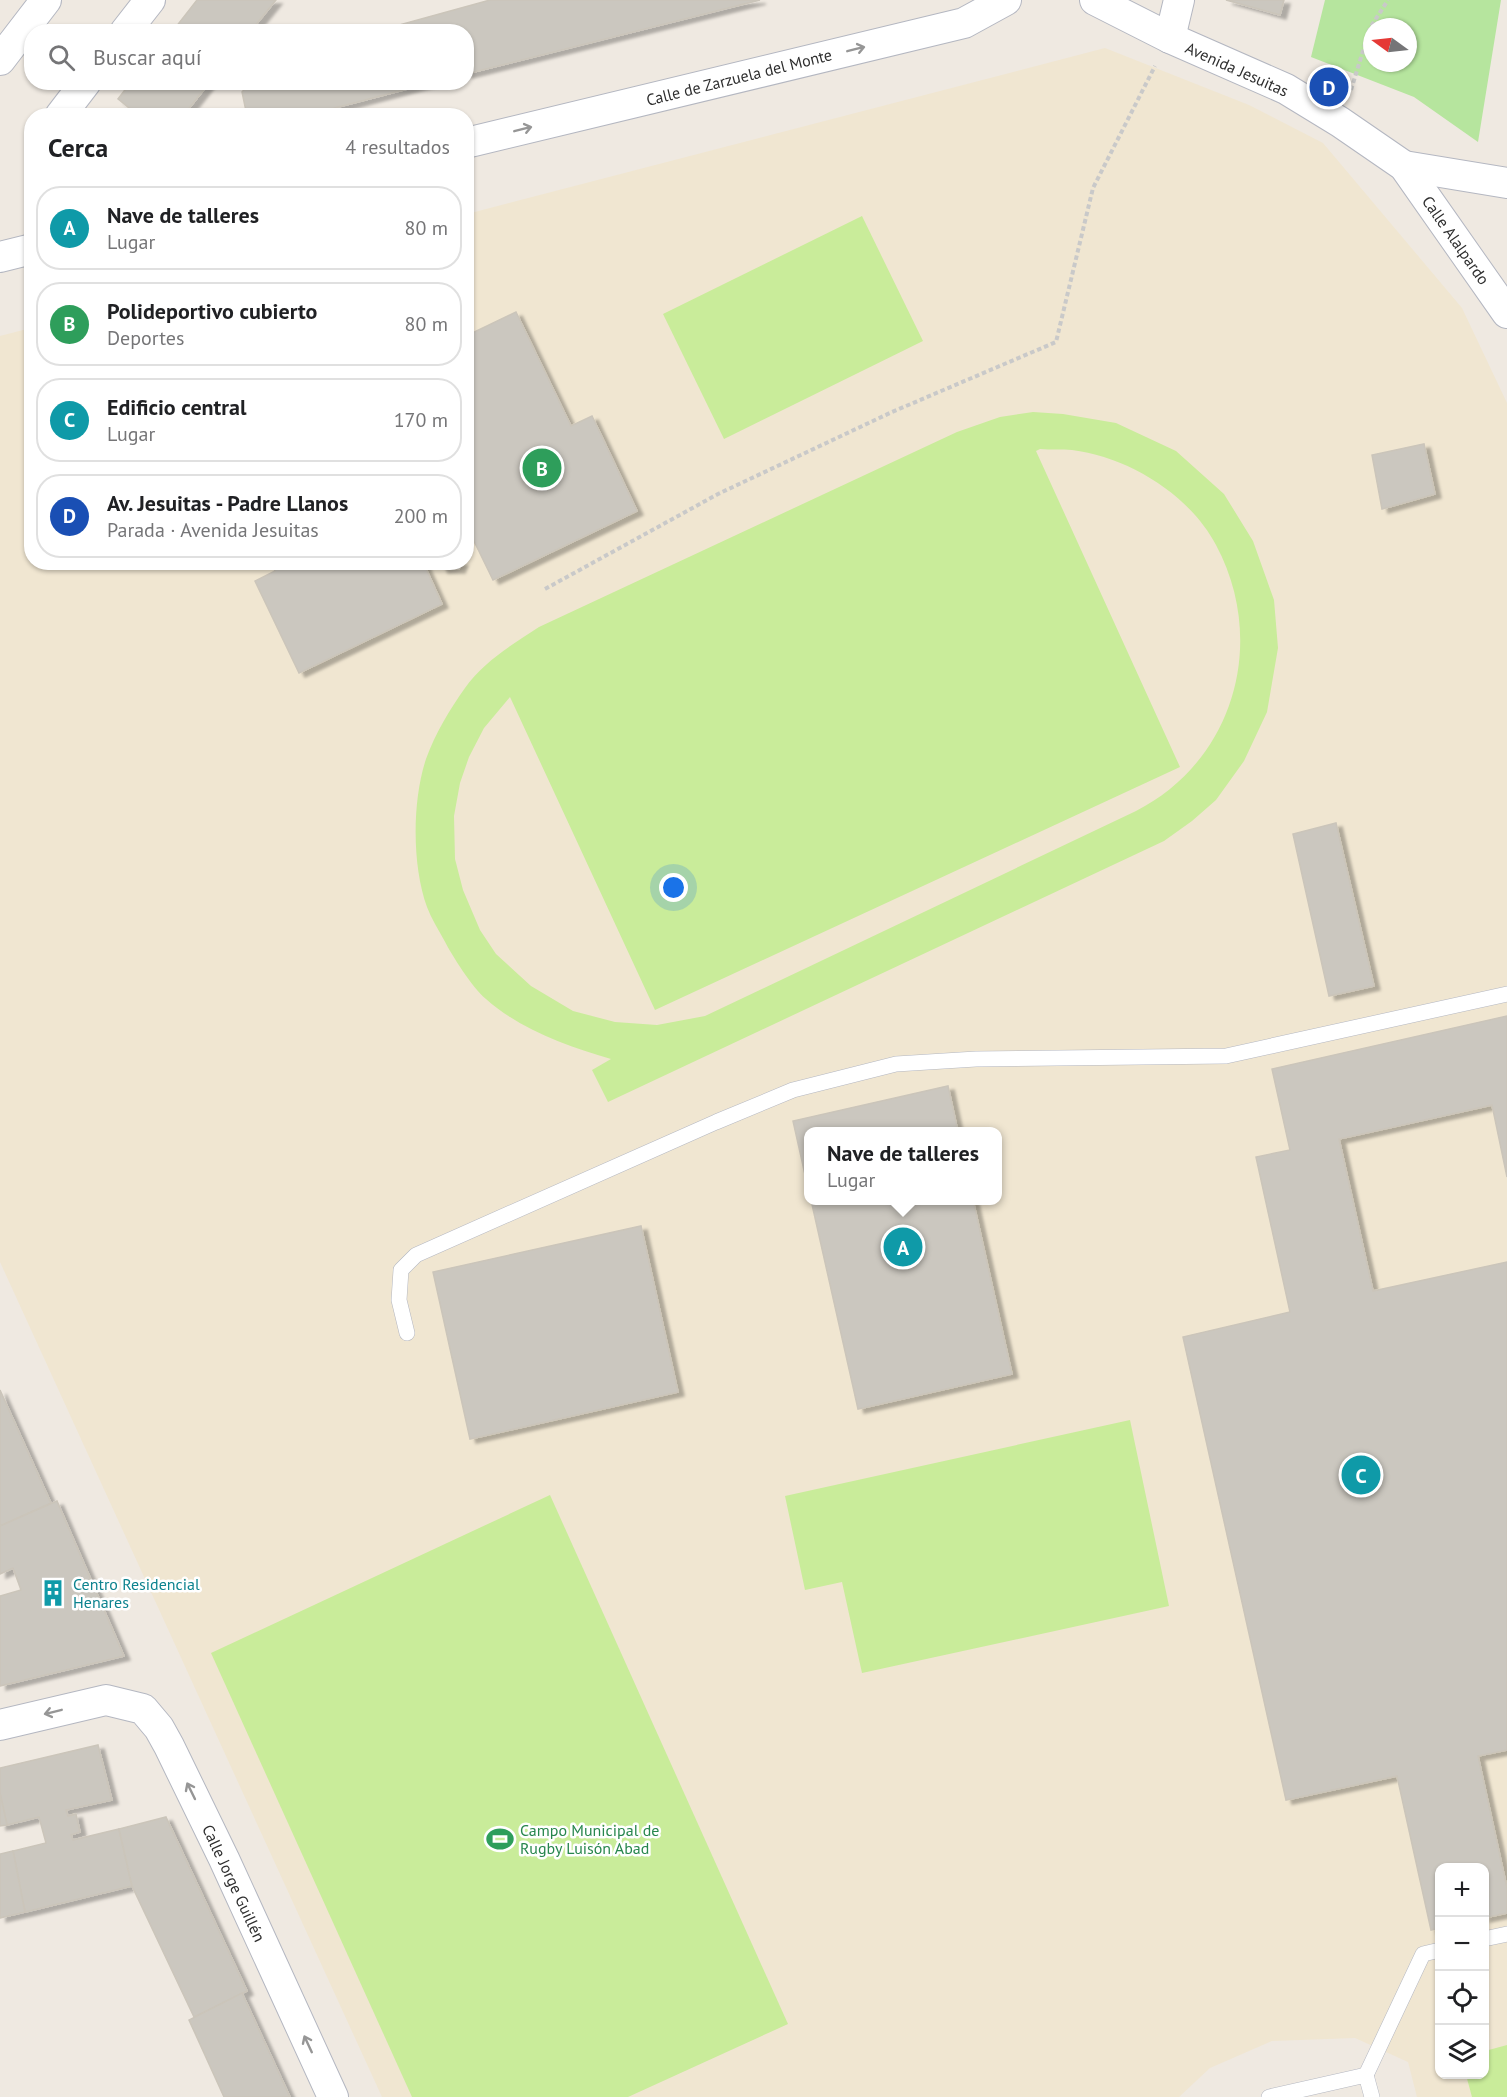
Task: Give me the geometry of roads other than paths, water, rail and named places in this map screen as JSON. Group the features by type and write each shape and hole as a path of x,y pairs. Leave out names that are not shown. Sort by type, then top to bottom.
{"street":[{"path":"28,24 46,0"},
{"path":"132,24 150,0"},
{"name":"Calle de Zarzuela del Monte","path":"474,141 964,23 1006,0"},
{"name":"Avenida Jesuitas","path":"1095,0 1164,50 1286,89 1340,122 1404,166"},
{"path":"1164,50 1179,0"},
{"path":"0,60 24,29"},
{"path":"66,108 80,90"},
{"path":"1404,166 1507,183"},
{"name":"Calle Alalpardo","path":"1404,166 1507,313"},
{"path":"0,257 24,251"},
{"name":"Calle Jorge Guillén","path":"0,1725 106,1700 143,1708 159,1728 169,1746 224,1859 333,2097"}],"lane":[{"path":"407,1333 399,1300 401,1270 416,1255 705,1126 793,1090 896,1064 976,1059 1226,1056 1507,994"},
{"path":"1489,1938 1507,1934"},
{"path":"1372,2097 1366,2075 1423,1954 1435,1951"},
{"path":"1269,2097 1366,2075"}],"place":[{"name":"Av. Jesuitas - Padre Llanos","path":"1329,87"},
{"name":"Polideportivo cubierto","path":"542,468"},
{"name":"Nave de talleres","path":"903,1247"},
{"name":"Edificio central","path":"1361,1475"},
{"name":"Centro Residencial Henares","path":"53,1593"},
{"name":"Campo Municipal de Rugby Luisón Abad","path":"500,1839"}]}
